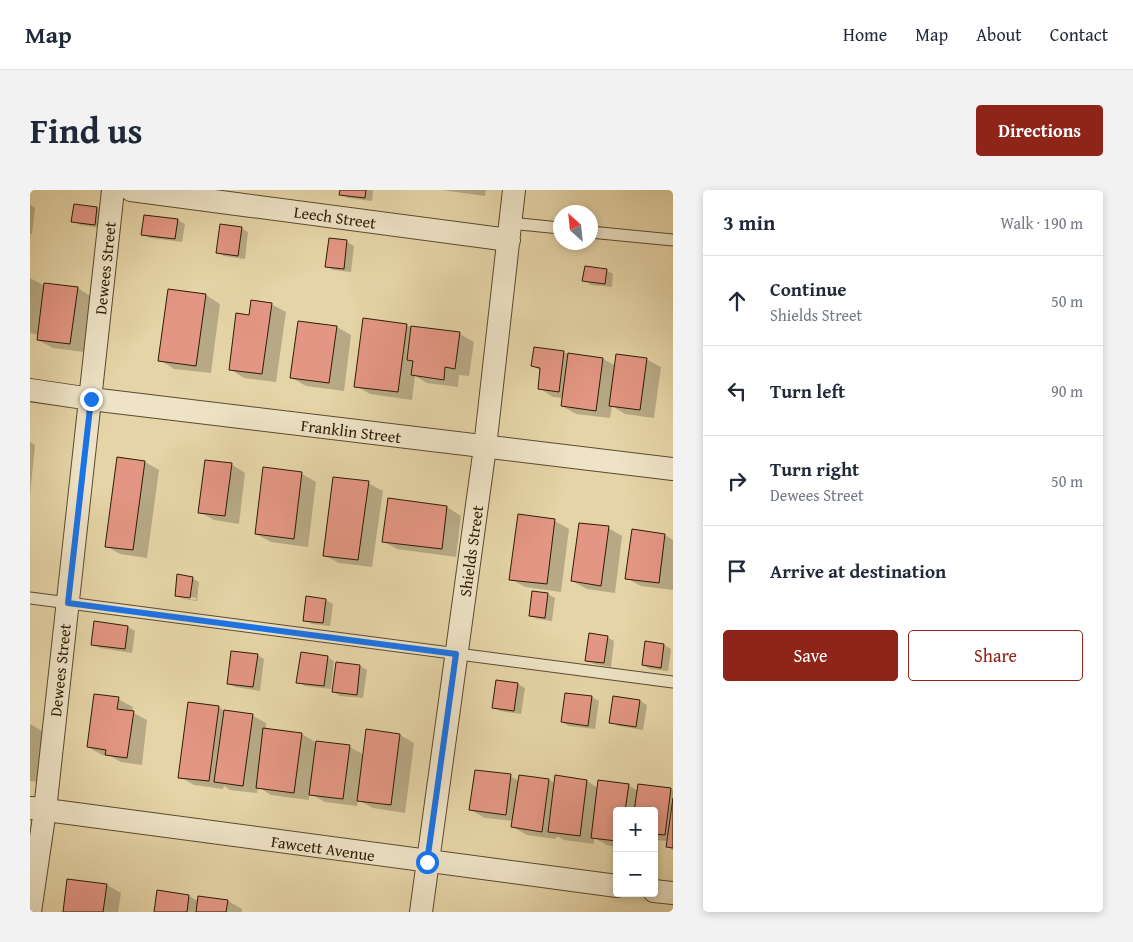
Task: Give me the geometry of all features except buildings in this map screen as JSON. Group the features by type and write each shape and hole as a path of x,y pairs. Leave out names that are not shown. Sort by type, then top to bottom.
{"street":[{"name":"Dewees Street","path":"30,912 37,809 68,603 113,190"},
{"name":"Leech Street","path":"131,190 510,232"},
{"name":"Shields Street","path":"421,912 485,447 514,190"},
{"name":"Franklin Street","path":"30,390 673,469"},
{"name":"Fawcett Avenue","path":"37,809 613,885"},
{"path":"658,891 673,893"}],"lane":[{"path":"510,232 553,229"},
{"path":"598,233 673,240"},
{"path":"30,598 673,682"}],"route":[{"path":"91,399 68,603 456,654 427,862"}]}
